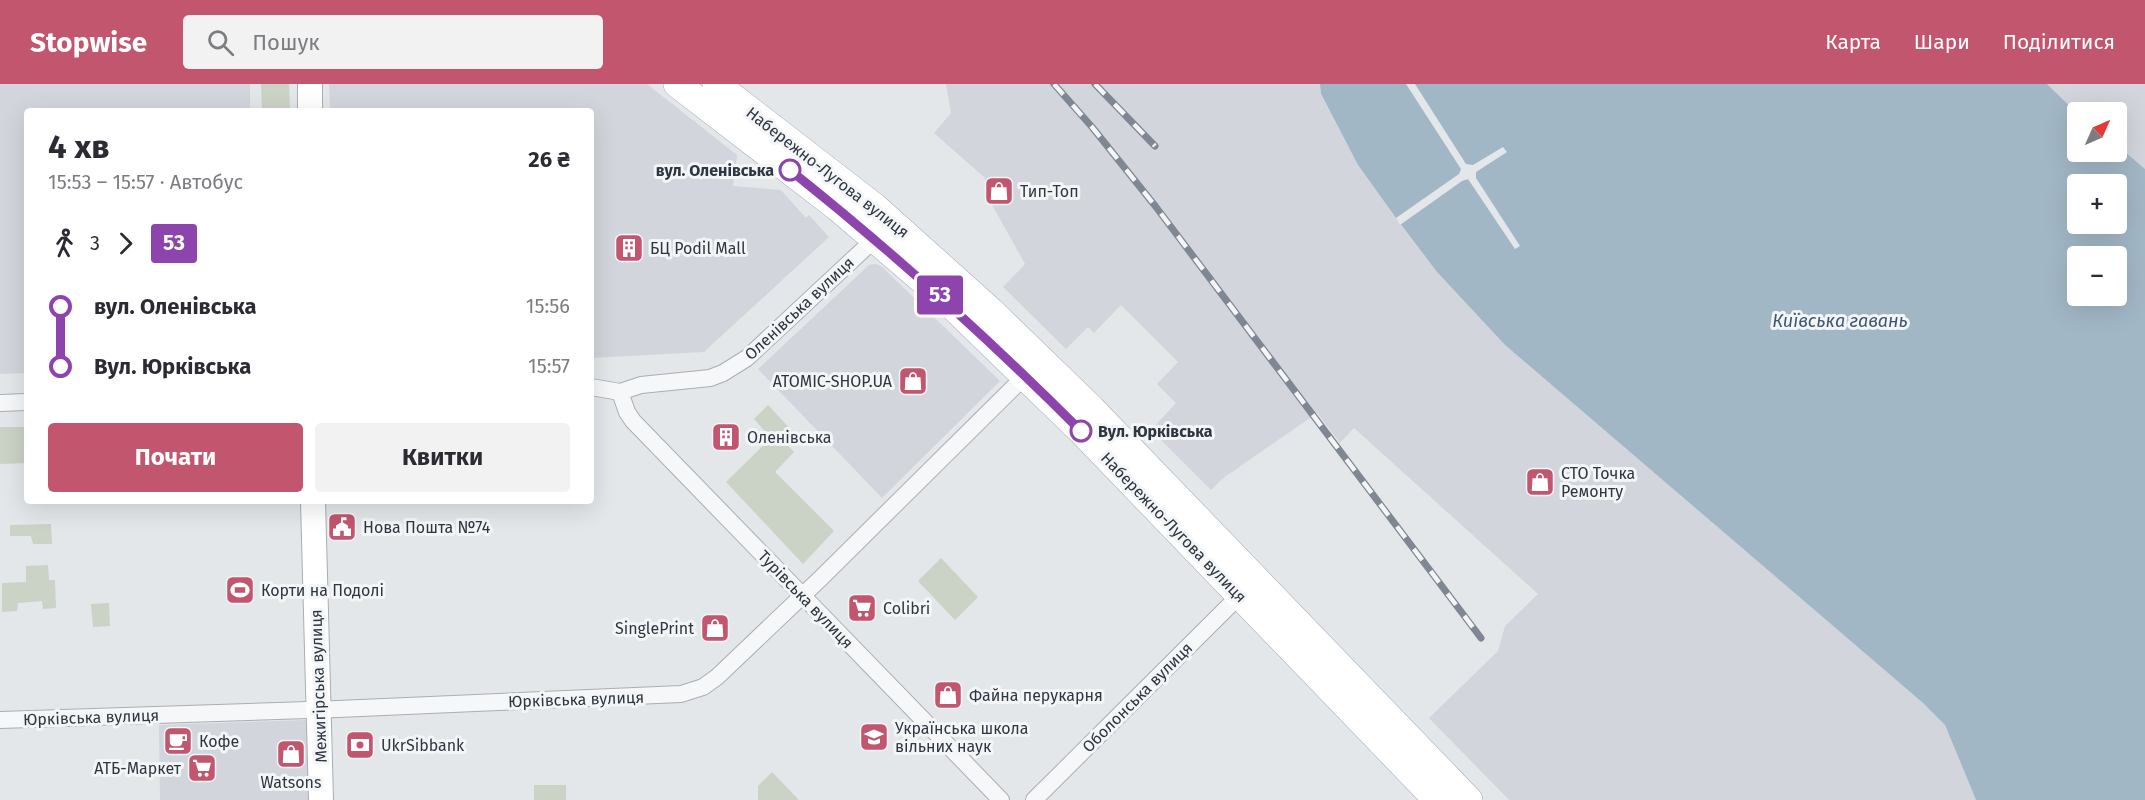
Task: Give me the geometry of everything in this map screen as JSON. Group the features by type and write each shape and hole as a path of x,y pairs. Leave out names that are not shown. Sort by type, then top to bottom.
{"main road":[{"name":"Набережно-Лугова вулиця","path":"677,84 789,168 884,230 927,252 1056,373 1469,800"},
{"name":"Набережно-Лугова вулиця","path":"716,84 884,230 940,296 1025,376 1437,800"}],"street":[{"path":"310,84 310,108"},
{"name":"Оленівська вулиця","path":"594,388 620,392 641,385 710,378 734,367 747,358 884,230"},
{"name":"Юрківська вулиця","path":"0,720 319,710 681,694 704,687 802,596 1025,376"},
{"name":"Турівська вулиця","path":"620,392 633,421 1001,800"},
{"path":"0,403 24,402"},
{"name":"Межигірська вулиця","path":"313,504 321,800"},
{"name":"Оболонська вулиця","path":"1034,800 1240,595"}],"shaded area":[{"path":"0,84 250,84 250,108 24,108 24,373 0,374"},
{"path":"329,84 647,84 737,155 733,186 781,190 806,218 809,215 829,237 704,352 594,358 594,108 330,108"},
{"path":"946,84 1320,84 1321,95 1358,165 1437,272 1505,345 1923,703 1945,725 1976,800 1509,800 1429,718 1498,651 1505,626 1538,594 1354,428 1340,443 1317,413 1222,479 1211,490 1151,430 1176,403 1157,384 1178,362 1121,305 1094,333 1088,327 1066,349 1003,287 1025,264 991,203 985,178 934,133 951,113"},
{"path":"2047,84 2145,84 2145,169 2127,154 2127,102 2067,103"},
{"path":"869,265 881,266 1000,381 882,498 758,369"},
{"path":"306,720 311,724 313,800 160,800 159,725"}],"green space":[{"path":"261,84 289,84 290,108 262,108"},
{"path":"768,405 796,435 786,444 794,452 775,472 834,531 803,564 726,482 771,438 754,419"},
{"path":"0,427 24,427 24,463 0,464"},
{"path":"51,524 52,544 33,544 31,536 10,536 10,525"},
{"path":"941,558 978,597 955,620 918,581"},
{"path":"48,565 49,580 55,580 56,608 43,609 42,601 18,603 17,611 2,612 2,583 26,582 26,566"},
{"path":"109,603 110,626 93,627 91,604"},
{"path":"772,772 797,800 758,800 758,786"},
{"path":"534,785 566,785 566,800 534,800"}],"water":[{"name":"Київська гавань","path":"1320,84 2047,84 2067,103 2067,162 2127,162 2127,154 2145,169 2145,800 1976,800 1945,725 1923,703 1505,345 1437,272 1358,165 1321,94"}],"pier":[{"path":"1406,84 1415,84 1466,164 1473,165 1503,147 1507,152 1476,172 1476,178 1520,246 1515,249 1468,179 1400,225 1396,218 1459,174 1461,169"}],"railway":[{"path":"1054,84 1092,127 1156,207 1481,638"},
{"path":"1095,84 1155,146"}],"bus line":[{"name":"53","path":"790,170 857,223 948,302 1081,431"}],"place":[{"name":"вул. Оленівська","path":"790,170"},
{"name":"Тип-Топ","path":"999,191"},
{"name":"БЦ Podil Mall","path":"629,248"},
{"name":"ATOMIC-SHOP.UA","path":"913,381"},
{"name":"Вул. Юрківська","path":"1081,431"},
{"name":"Оленівська","path":"726,437"},
{"name":"СТО Точка Ремонту","path":"1540,482"},
{"name":"Нова Пошта №74","path":"342,527"},
{"name":"Корти на Подолі","path":"240,590"},
{"name":"Colibri","path":"862,608"},
{"name":"SinglePrint","path":"715,628"},
{"name":"Файна перукарня","path":"948,695"},
{"name":"Українська школа вільних наук","path":"874,737"},
{"name":"Кофе","path":"178,741"},
{"name":"UkrSibbank","path":"360,745"},
{"name":"Watsons","path":"291,754"},
{"name":"АТБ-Маркет","path":"202,768"}]}
